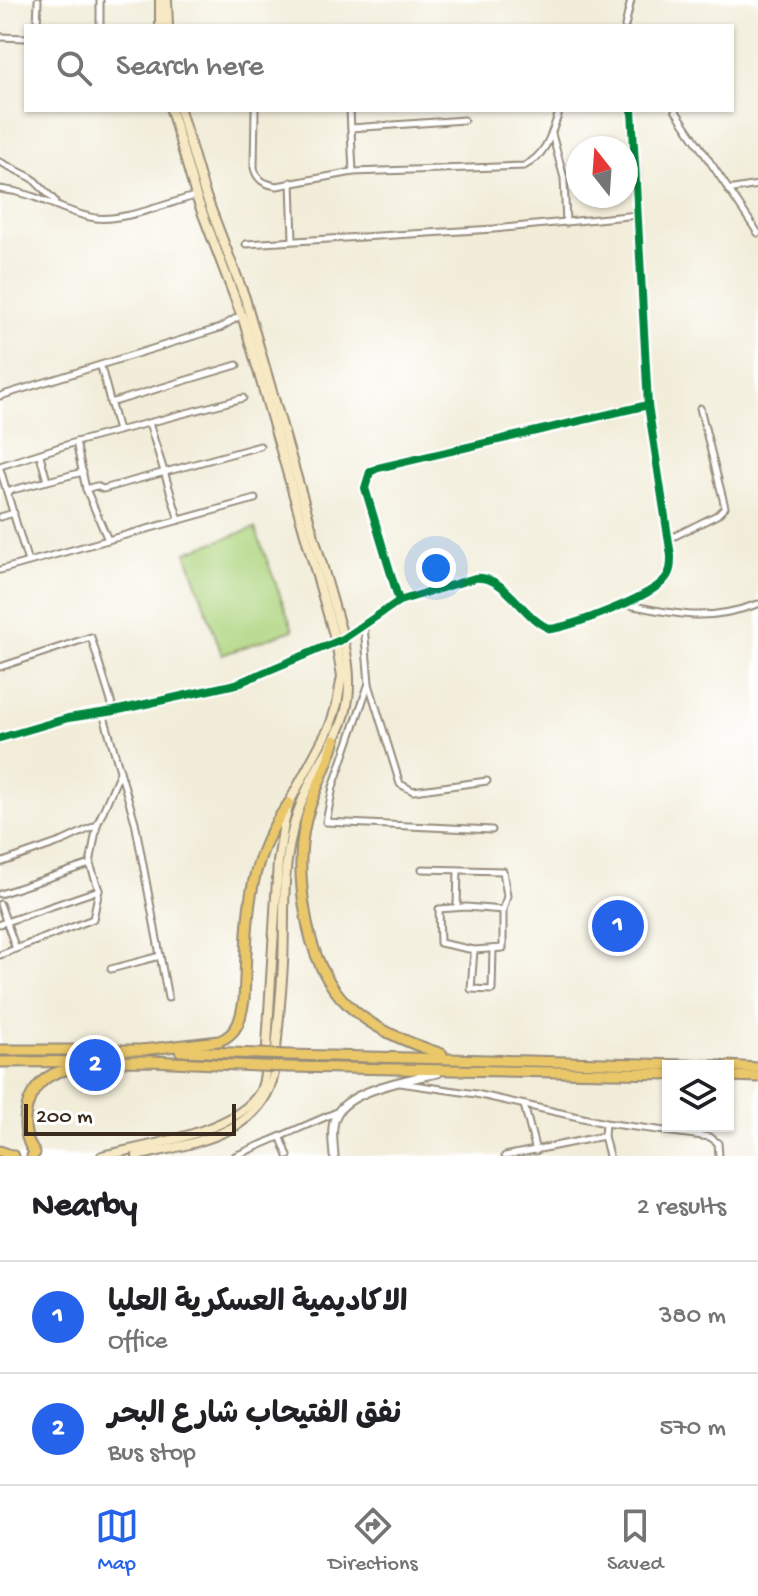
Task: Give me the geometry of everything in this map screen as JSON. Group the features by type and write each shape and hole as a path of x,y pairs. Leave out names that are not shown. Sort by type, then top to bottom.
{"highway":[{"path":"335,740 305,823 302,895 313,951 336,994 353,1011 374,1026 410,1043 453,1058"},
{"path":"142,1050 219,1041 228,1038 236,1029 244,1000 252,881 264,842 289,803"},
{"path":"0,1050 142,1050 662,1064"},
{"path":"0,1062 120,1061 662,1074"},
{"path":"35,1155 27,1141 23,1124 39,1086 58,1072 120,1061"},
{"path":"734,1066 758,1068"},
{"path":"734,1076 758,1077"},
{"path":"0,1151 14,1156"}],"main road":[{"path":"160,0 160,24"},
{"path":"167,0 168,24"},
{"path":"137,1156 221,1133 246,1120 264,1103 274,1073 289,848 298,811 315,773 335,740 345,713 349,687 349,669 241,315 196,196 172,112"},
{"path":"102,1156 221,1124 245,1109 261,1089 266,1062 278,862 289,803 330,726 342,676 340,640 245,298 204,191 181,112"}],"street":[{"path":"37,24 38,0"},
{"path":"100,0 100,24"},
{"path":"625,24 631,0"},
{"path":"0,37 24,38"},
{"path":"255,112 254,168 256,176 271,185 353,172 524,166 536,160 546,148 559,112"},
{"path":"350,112 353,172"},
{"path":"0,738 68,718 236,684 340,640 399,601 475,578 487,578 499,585 534,621 551,629 622,604 651,591 666,579 671,563 648,405 632,112"},
{"path":"676,112 758,233"},
{"path":"351,128 464,120"},
{"path":"551,133 564,178 566,223"},
{"path":"0,162 32,178 58,205"},
{"path":"291,182 293,240"},
{"path":"728,190 756,187"},
{"path":"0,189 35,195 91,217 107,218 196,196"},
{"path":"246,244 566,223 638,215"},
{"path":"0,396 220,328 241,315"},
{"path":"110,403 237,365"},
{"path":"101,367 118,431"},
{"path":"28,562 0,468 76,442 243,398"},
{"path":"399,601 365,488 370,472 648,405"},
{"path":"669,539 717,515 725,507 700,408"},
{"path":"149,423 179,520"},
{"path":"76,442 86,489 108,540"},
{"path":"86,489 96,486 103,489 260,446"},
{"path":"40,455 47,481"},
{"path":"8,491 83,472"},
{"path":"0,570 255,499"},
{"path":"0,517 14,513"},
{"path":"622,604 694,617 726,614 758,604"},
{"path":"364,626 369,683 400,784 413,791 487,781"},
{"path":"0,667 91,637 114,711"},
{"path":"369,683 333,787 326,822 492,830"},
{"path":"103,713 135,822 168,998"},
{"path":"0,955 93,919 99,890 90,864 97,825 120,771"},
{"path":"0,863 63,841 97,825"},
{"path":"0,894 90,864"},
{"path":"422,869 503,871 507,896 503,910 503,948 474,950 440,943 439,909 503,910"},
{"path":"457,907 458,870"},
{"path":"0,924 99,890"},
{"path":"0,904 16,949"},
{"path":"474,950 471,989 492,990 493,949"},
{"path":"111,969 160,956"},
{"path":"235,1156 338,1112 362,1095 448,1070"},
{"path":"398,1083 476,1094 605,1123 710,1137 718,1143 719,1156"},
{"path":"524,1105 536,1151"},
{"path":"334,1156 334,1122 338,1112"},
{"path":"605,1123 604,1136 609,1156"},
{"path":"505,1156 604,1136"},
{"path":"281,1138 288,1156"}],"green space":[{"path":"255,528 293,630 222,655 186,552"}],"cycle path":[{"path":"399,601 475,578 486,579 496,583 531,616 551,629 629,602 657,586 668,574 671,556 648,405 632,112"},
{"path":"0,738 68,718 236,684 343,639 399,601 365,488 370,472 648,405"}],"place":[{"name":"الاكاديمية العسكرية العليا","path":"618,926"},
{"name":"نفق الفتيحاب شارع البحر","path":"95,1065"}]}
